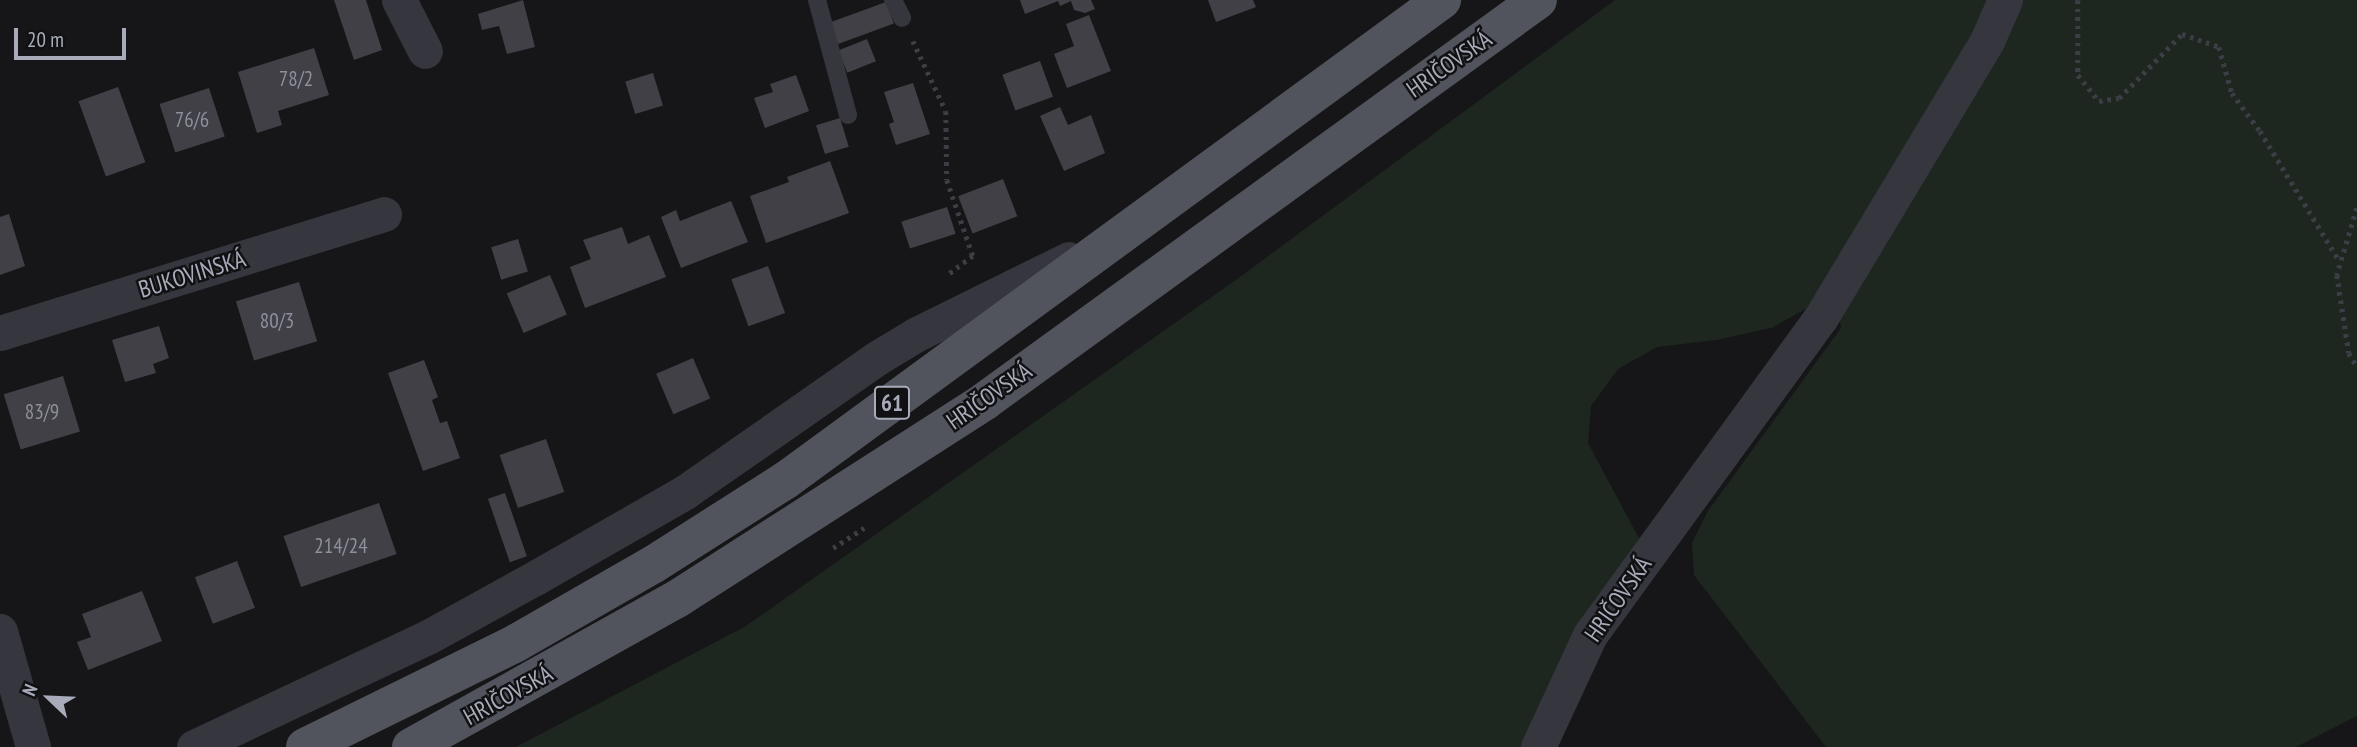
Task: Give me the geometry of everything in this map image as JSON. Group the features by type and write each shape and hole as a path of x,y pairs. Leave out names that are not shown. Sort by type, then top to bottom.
{"main road":[{"name":"HRIČOVSKÁ","path":"305,747 516,643 654,564 786,480 951,362 1118,234 1442,0"},
{"name":"HRIČOVSKÁ","path":"411,747 677,599 985,401 1538,0"}],"street":[{"path":"400,0 425,51"},
{"name":"HRIČOVSKÁ","path":"1538,747 1590,635 1820,319 1987,41 2005,0"},
{"name":"BUKOVINSKÁ","path":"0,333 384,214"},
{"name":"HRIČOVSKÁ","path":"194,747 428,638 685,492 877,358 917,334 1118,234"},
{"path":"0,631 33,747"}],"lane":[{"path":"817,0 848,115"},
{"path":"892,0 902,18"}],"path":[{"path":"2078,0 2078,75 2099,102 2119,99 2182,34 2219,47 2232,93 2260,131 2340,262"},
{"path":"902,18 946,111 947,180 973,256 945,278"},
{"path":"2357,208 2337,275 2349,354 2357,367"}],"shaded area":[{"path":"1615,0 2357,0 2357,716 2296,747 1826,747 1694,575 1692,543 1708,511 1841,328 1838,307 1811,306 1771,328 1716,340 1657,347 1618,369 1591,406 1588,443 1641,542 1522,747 516,747 746,626 1240,277"}],"building":[{"path":"334,0 366,0 382,50 354,60"},
{"path":"523,0 535,47 507,54 499,26 482,30 478,14"},
{"path":"1020,0 1091,0 1095,9 1085,13 1074,10 1071,1 1060,6 1058,1 1025,14"},
{"path":"1208,0 1253,0 1256,7 1216,22"},
{"path":"886,2 894,24 837,44 830,23"},
{"path":"1089,15 1111,71 1067,88 1054,54 1074,46 1066,24"},
{"path":"867,39 876,61 847,73 838,51"},
{"path":"314,48 329,95 278,111 282,125 257,133 238,72"},
{"path":"1040,61 1053,97 1015,110 1002,75"},
{"path":"653,73 663,106 635,114 625,81"},
{"path":"796,75 809,111 765,128 754,98 773,92 770,84"},
{"path":"913,83 930,134 896,145 889,124 894,122 884,92"},
{"path":"118,87 145,162 106,177 79,101"},
{"path":"209,88 225,137 175,153 160,104"},
{"path":"1060,107 1068,125 1091,115 1105,153 1064,171 1040,116"},
{"path":"840,118 849,147 825,154 816,125"},
{"path":"830,161 849,213 766,243 750,196 789,182 787,177"},
{"path":"1003,179 1017,216 973,234 958,196"},
{"path":"731,201 748,242 681,268 661,217 676,210 680,221"},
{"path":"947,207 956,234 910,248 901,222"},
{"path":"9,214 25,266 0,275 0,217"},
{"path":"622,227 628,244 649,235 666,277 585,308 570,267 591,259 583,240"},
{"path":"518,239 528,272 501,280 491,247"},
{"path":"768,266 785,313 748,326 731,279"},
{"path":"550,275 567,315 524,333 507,293"},
{"path":"299,282 317,341 254,361 236,301"},
{"path":"159,326 169,358 153,364 156,373 125,382 112,340"},
{"path":"693,358 710,399 673,414 656,374"},
{"path":"424,360 438,397 432,400 440,423 447,421 460,458 423,471 388,373"},
{"path":"63,376 80,431 21,450 4,394"},
{"path":"546,439 564,492 518,508 500,455"},
{"path":"505,493 527,556 510,562 488,499"},
{"path":"379,503 397,554 301,587 284,536"},
{"path":"237,561 255,608 213,624 195,577"},
{"path":"142,591 162,641 88,670 77,642 91,637 82,614"}]}
